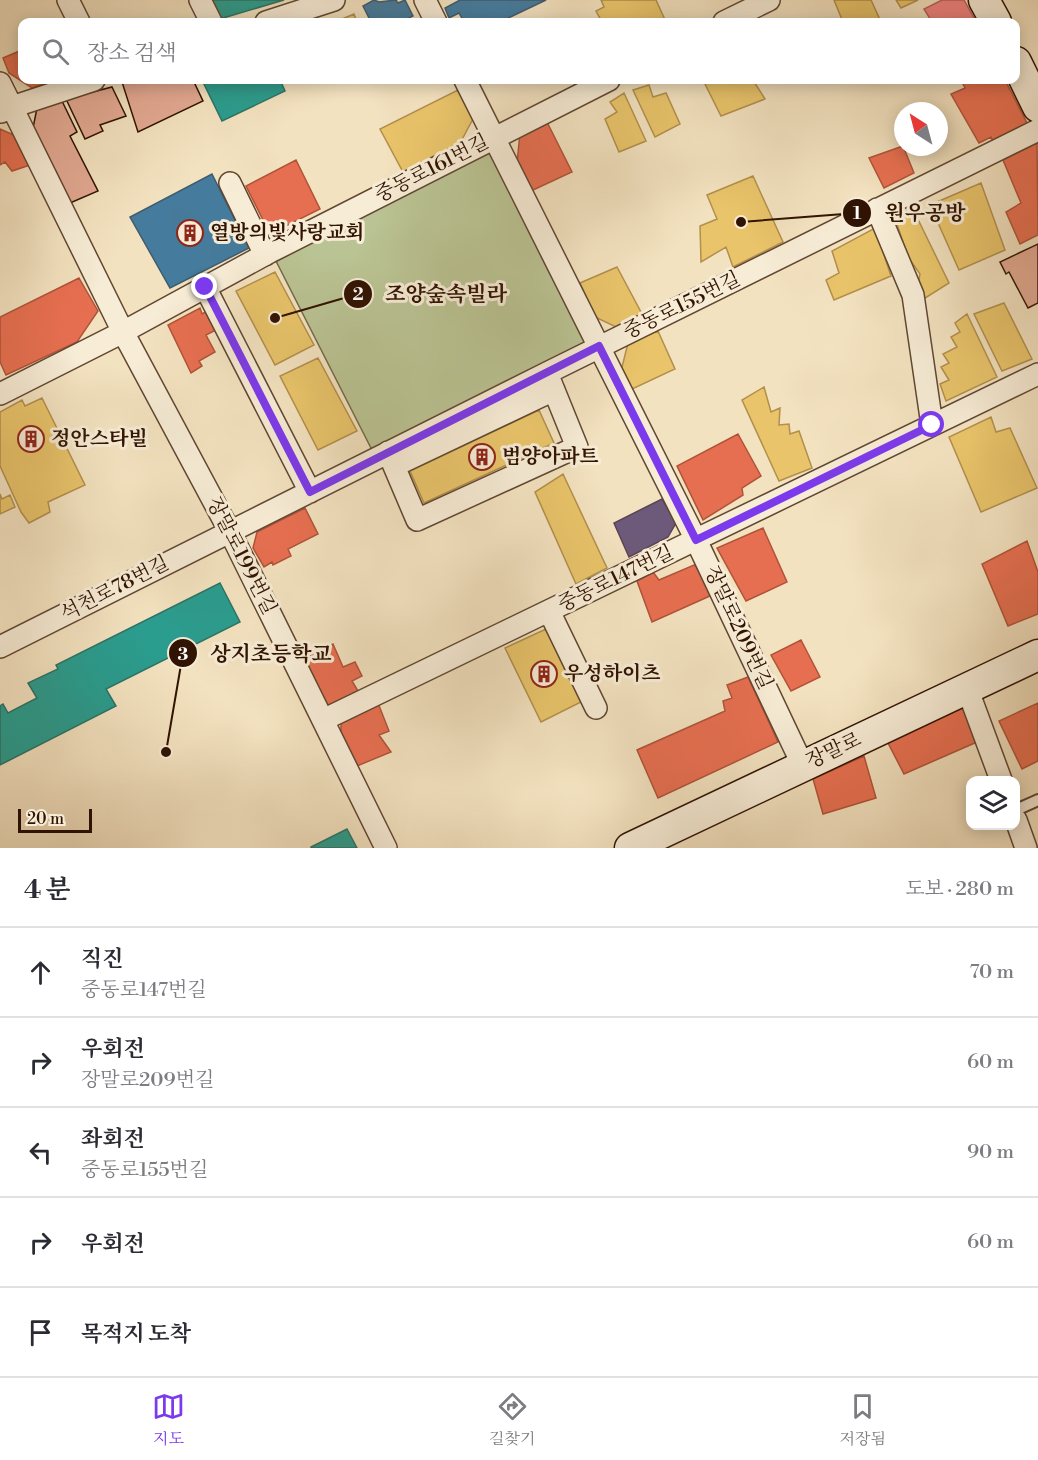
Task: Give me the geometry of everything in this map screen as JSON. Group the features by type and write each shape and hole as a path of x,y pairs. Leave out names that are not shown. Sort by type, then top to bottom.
{"street":[{"path":"69,0 77,18"},
{"path":"200,0 209,18"},
{"path":"278,18 334,0"},
{"path":"425,0 434,18"},
{"path":"732,18 769,0"},
{"path":"984,0 994,18"},
{"path":"1020,70 1038,108"},
{"name":"장말로199번길","path":"0,83 6,110 230,532 386,848"},
{"path":"6,110 81,84"},
{"name":"장말로209번길","path":"467,84 696,540 803,766"},
{"name":"중동로161번길","path":"0,394 123,332 265,255 601,84"},
{"name":"중동로155번길","path":"230,532 310,492 468,424 550,381 599,346 1038,130"},
{"path":"230,183 265,255"},
{"path":"878,209 913,295 932,425"},
{"path":"205,287 310,492"},
{"name":"중동로147번길","path":"322,720 1038,374"},
{"path":"391,459 417,520 577,447 550,381"},
{"name":"석천로78번길","path":"0,647 230,532"},
{"path":"549,610 596,708"},
{"name":"장말로","path":"630,848 1038,654"},
{"path":"967,688 1000,776"},
{"path":"1020,830 1026,848"}],"lane":[{"path":"1020,808 1038,800"}],"green space":[{"path":"489,150 586,343 373,452 276,261"}],"building: 주거":[{"path":"601,0 656,0 664,18 600,18 596,11 604,7"},
{"path":"834,0 871,0 879,18 841,18"},
{"path":"896,0 918,0 901,8"},
{"path":"705,84 756,84 765,99 721,116"},
{"path":"649,85 653,97 666,93 680,124 655,137 633,90"},
{"path":"458,90 473,119 459,145 403,172 380,129"},
{"path":"624,93 646,141 619,152 605,119 617,112 610,102"},
{"path":"753,176 783,242 733,267 726,247 701,262 700,226 717,219 707,195"},
{"path":"981,183 1005,250 959,270 930,205"},
{"path":"912,207 949,283 922,300 918,285 920,274 908,257 895,218"},
{"path":"875,228 891,276 834,300 826,280 839,273 832,251"},
{"path":"617,267 642,314 616,327 595,317 580,283"},
{"path":"275,272 314,345 275,365 236,291"},
{"path":"1004,303 1032,359 1002,371 974,314"},
{"path":"967,314 997,377 946,401 940,384 949,380 941,367 949,363 943,354 957,347 951,337 960,332 955,323"},
{"path":"658,331 675,369 630,390 621,371 628,343"},
{"path":"318,358 357,431 318,450 280,376"},
{"path":"764,387 771,412 780,408 779,425 789,424 790,434 799,431 812,468 779,481 742,400"},
{"name":"정안스타빌","path":"42,398 85,485 48,502 50,512 29,523 21,512 0,466 0,412 22,400 25,406"},
{"name":"범양아파트","path":"539,410 554,443 424,503 410,471"},
{"path":"991,417 996,432 1010,428 1037,488 981,512 949,437"},
{"path":"563,474 607,568 576,584 535,492"},
{"path":"0,494 2,499 10,495 15,507 0,514"},
{"name":"우성하이츠","path":"546,629 583,701 541,722 505,648"}],"building: 상업":[{"path":"18,52 18,79 9,73 3,58"},
{"path":"26,84 44,84 32,88"},
{"path":"963,84 1007,84 1028,125 993,142 991,137 979,143 951,94 965,88"},
{"path":"546,120 572,172 531,191 517,163 520,133"},
{"path":"0,129 14,135 30,165 12,171 5,162 0,165"},
{"path":"1037,143 1038,235 1020,244 1006,212 1021,203 1003,160"},
{"path":"894,149 894,156 907,156 914,173 884,188 869,158"},
{"path":"296,160 320,209 270,234 246,186"},
{"path":"79,278 98,311 77,342 6,375 0,362 0,317"},
{"path":"200,308 202,314 207,311 216,330 206,335 215,352 199,361 202,366 191,373 168,325"},
{"path":"738,434 761,476 742,488 743,495 703,520 677,466"},
{"path":"305,508 318,534 288,549 291,556 264,567 253,548 257,532"},
{"path":"763,528 787,582 746,601 717,548"},
{"path":"1027,541 1038,572 1038,614 1008,626 982,564"},
{"path":"694,565 701,570 712,595 652,622 637,581 653,572 659,580"},
{"path":"801,640 820,677 791,691 771,655"},
{"path":"333,644 343,667 355,662 362,676 352,681 358,691 324,709 301,660"},
{"path":"748,677 778,742 658,798 637,750 725,711 723,701 732,698 727,685"},
{"path":"378,703 389,731 379,735 391,752 352,768 341,741 341,719"},
{"path":"1038,703 1038,761 1022,769 999,721"},
{"path":"962,707 977,742 904,774 887,741"},
{"path":"864,756 876,798 823,814 813,779"}],"building: 업무":[{"path":"662,499 676,523 668,537 629,557 614,523"}],"building: 학교":[{"path":"203,0 284,0 223,18 212,18"},
{"path":"204,84 282,84 285,91 222,121"},
{"path":"220,583 240,622 106,689 116,706 0,765 0,706 3,704 8,713 37,698 28,683 58,669 56,665"},
{"path":"347,829 357,848 311,848 311,847"}],"building: 의료":[{"path":"942,0 964,0 974,18 930,18 924,9"}],"building: 공공":[{"path":"374,0 379,2 396,0 398,3 405,0 413,16 409,18 369,18 363,6"},
{"path":"460,0 546,0 508,18 462,18 459,13 449,18 445,8"},
{"name":"열방의빛사랑교회","path":"212,174 249,248 170,288 130,217"}],"building: 기타":[{"path":"123,84 195,84 203,101 138,132"},
{"path":"112,87 126,116 100,125 103,131 85,139 66,99"},
{"path":"61,99 77,132 70,136 98,191 70,203 33,128 37,108"},
{"path":"1038,244 1038,303 1028,308 1009,272 1006,274 1000,262"}],"place":[{"name":"원우공방","path":"741,222"},
{"name":"열방의빛사랑교회","path":"190,233"},
{"name":"조양숲속빌라","path":"275,318"},
{"name":"정안스타빌","path":"31,439"},
{"name":"범양아파트","path":"482,457"},
{"name":"우성하이츠","path":"544,674"},
{"name":"상지초등학교","path":"166,752"}],"route":[{"path":"205,287 310,492 599,346 696,540 932,425"}]}
